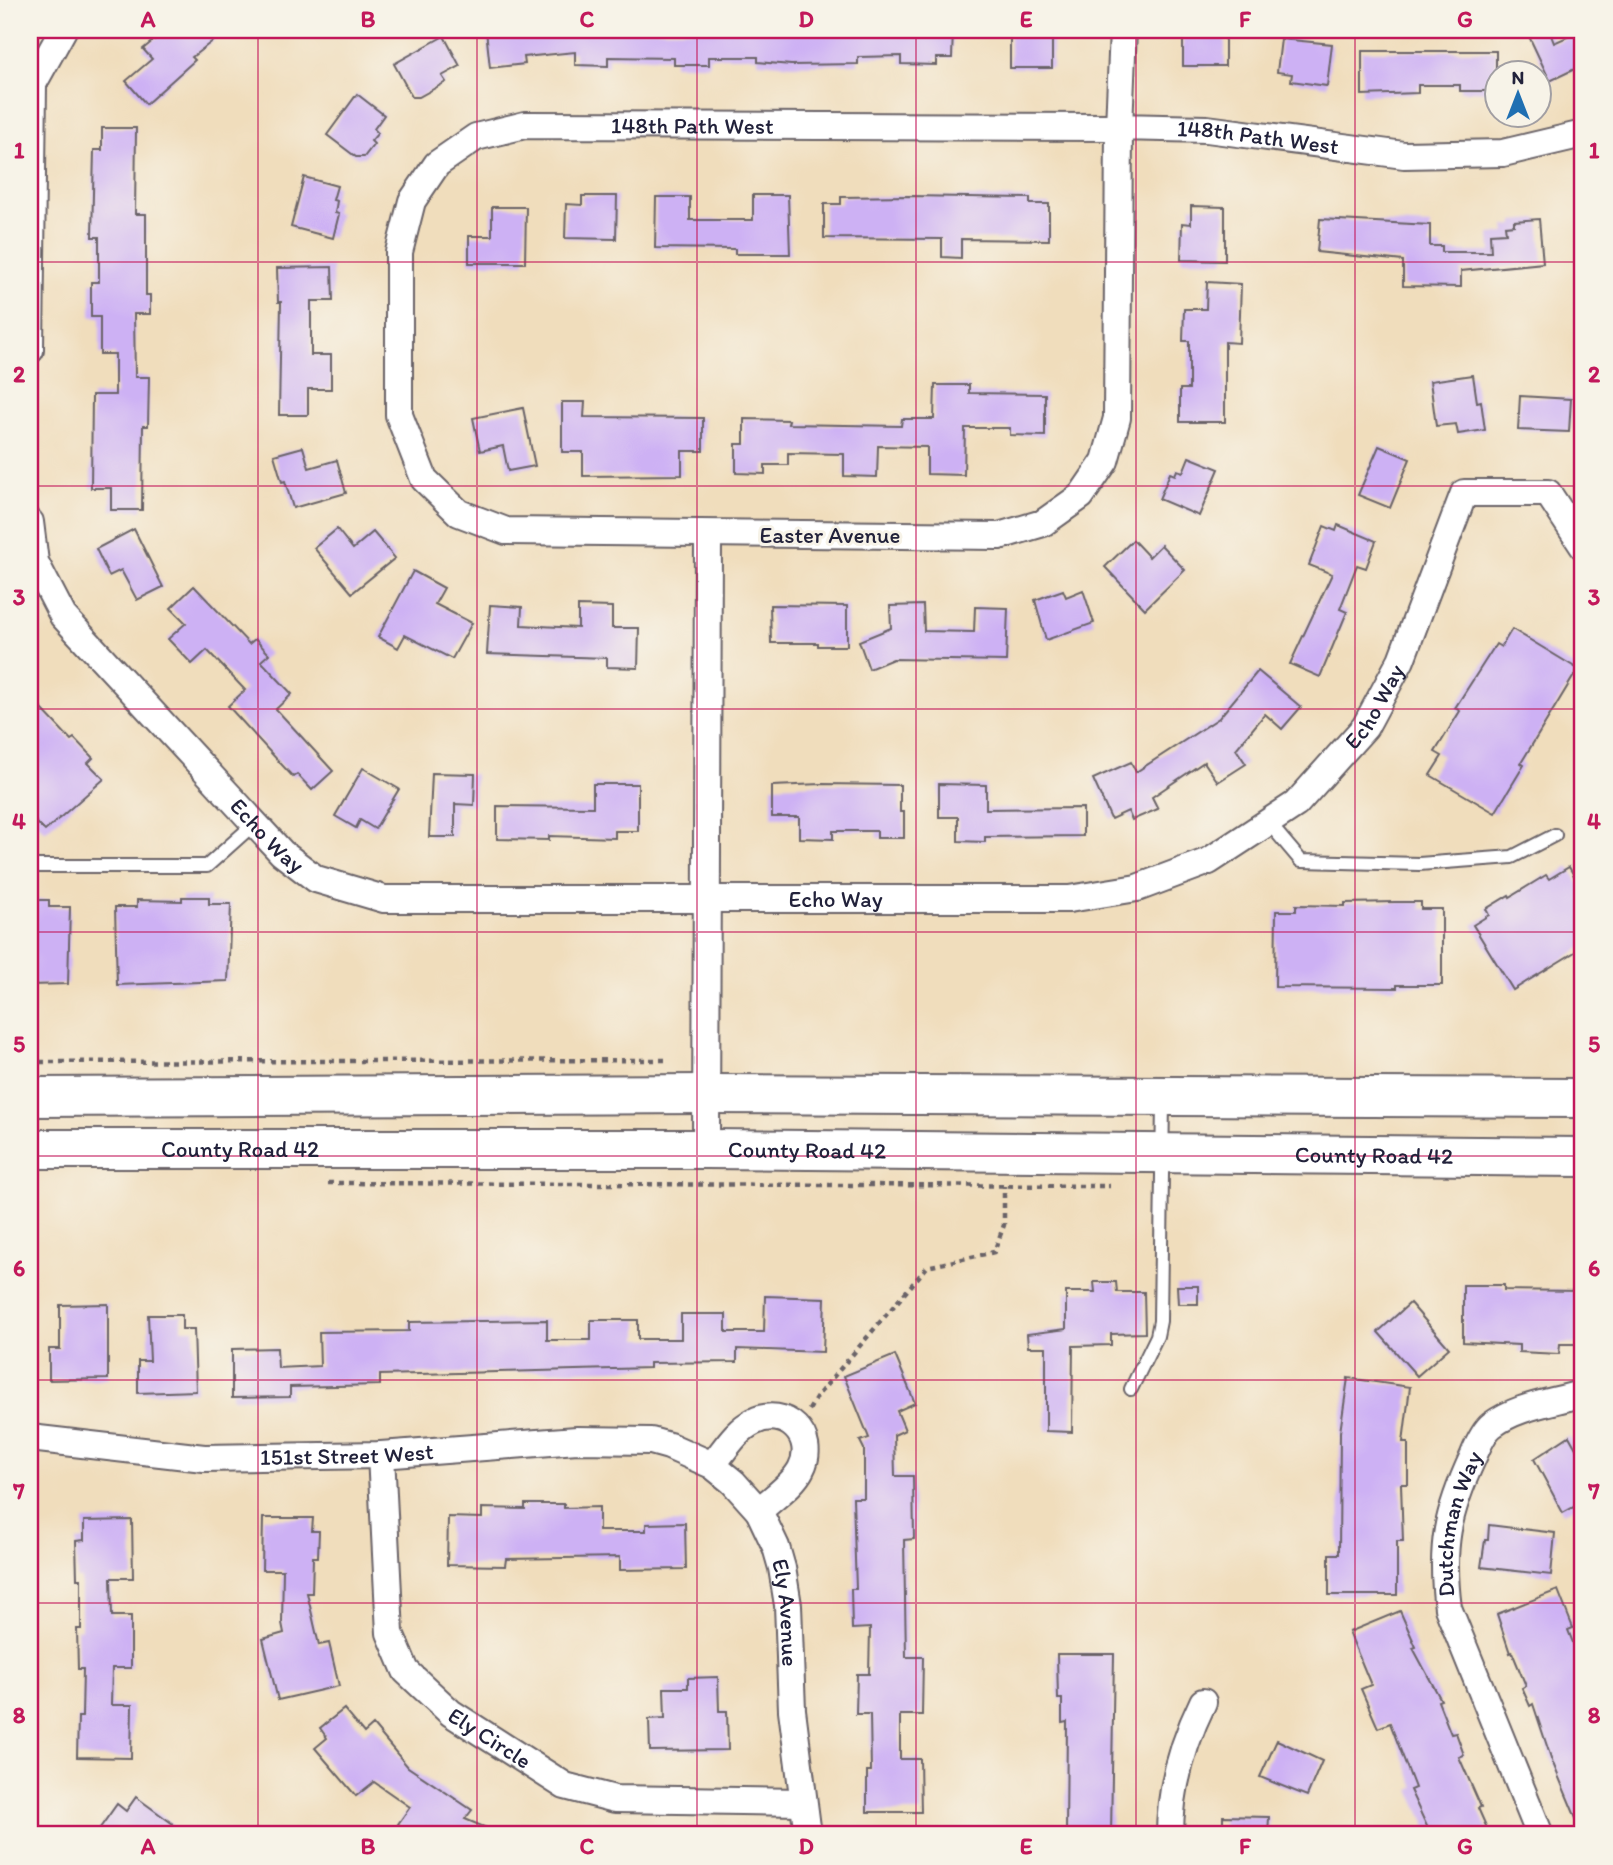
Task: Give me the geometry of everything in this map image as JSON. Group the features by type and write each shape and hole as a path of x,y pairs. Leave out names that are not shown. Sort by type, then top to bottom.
{"highway":[{"path":"30,1097 706,1094 1583,1098"},
{"name":"County Road 42","path":"30,1149 706,1149 1161,1170 1583,1157"}],"street":[{"path":"30,350 33,84 63,30"},
{"name":"Easter Avenue","path":"708,535 999,536 1043,523 1081,496 1105,461 1117,418 1119,127 1123,30"},
{"name":"148th Path West","path":"708,535 506,531 459,513 424,479 399,415 399,252 412,201 437,164 476,137 525,125 1119,127 1207,129 1404,155 1503,153 1583,134"},
{"name":"Echo Way","path":"30,522 35,562 63,616 282,853 316,879 384,899 1069,899 1138,888 1209,861 1296,804 1365,727 1401,660 1464,493 1548,493 1583,546"},
{"path":"706,1149 708,535"},
{"name":"Dutchman Way","path":"1540,1835 1448,1608 1444,1579 1444,1543 1457,1492 1489,1427 1516,1410 1583,1393"},
{"path":"712,1465 752,1422 768,1417 785,1420 798,1428 804,1441 806,1459 803,1466 759,1511"},
{"name":"151st Street West","path":"30,1438 204,1458 381,1455 577,1440 651,1441 666,1445"},
{"name":"Ely Avenue","path":"666,1445 712,1465 733,1482 759,1511 776,1548 786,1586 789,1673 808,1835"},
{"name":"Ely Circle","path":"381,1455 390,1633 406,1671 451,1713 565,1786 615,1799 803,1802"},
{"path":"1170,1835 1172,1789 1179,1760 1203,1702"}],"lane":[{"path":"1268,822 1301,861 1419,864 1512,857 1555,835"},
{"path":"30,866 207,866 255,824"},
{"path":"1131,1389 1157,1336 1160,1321 1163,1096"}],"path":[{"path":"322,1183 1004,1186 1161,1170"},
{"path":"798,1428 818,1395 927,1267 995,1252 1004,1225 1004,1186"}],"building":[{"path":"166,30 227,30 192,57 195,60 146,104 126,81 152,59 143,49"},
{"path":"486,30 953,30 952,58 936,58 936,65 901,64 901,56 858,57 858,64 791,65 758,62 758,57 709,57 709,65 674,65 674,58 608,57 608,66 575,65 575,52 524,57 525,64 490,68"},
{"path":"1010,30 1052,30 1052,68 1010,68"},
{"path":"1225,30 1225,66 1183,66 1183,31"},
{"path":"1526,30 1549,30 1554,43 1583,30 1583,65 1554,79 1554,60 1540,60"},
{"path":"444,36 460,66 442,76 446,82 419,97 412,97 394,64"},
{"path":"1281,39 1332,44 1327,86 1291,81 1292,74 1277,72"},
{"path":"1362,51 1496,51 1496,60 1484,60 1484,91 1460,91 1460,85 1418,85 1418,93 1362,95"},
{"path":"357,94 384,115 374,129 378,133 371,141 374,144 364,157 356,157 327,135"},
{"path":"102,128 136,128 135,214 146,214 146,295 150,295 150,314 134,314 135,377 149,377 148,426 143,426 142,510 111,510 111,488 91,488 92,395 115,395 115,354 100,354 100,317 91,317 91,282 99,282 99,237 92,237 94,150 102,150"},
{"path":"304,177 337,186 333,200 337,201 335,213 339,214 333,238 291,227"},
{"path":"753,195 788,195 790,254 735,254 735,249 655,248 656,197 690,197 690,220 753,220"},
{"path":"582,196 617,196 616,239 565,238 566,204 582,205"},
{"path":"841,197 1030,198 1030,204 1049,204 1049,240 961,239 961,258 942,257 942,239 824,238 824,204 841,204"},
{"path":"1191,206 1225,207 1225,261 1181,260 1182,223 1191,224"},
{"path":"492,207 526,207 525,263 469,263 469,236 492,236"},
{"path":"1320,219 1430,225 1430,246 1442,246 1442,252 1491,252 1490,234 1506,233 1505,226 1514,225 1514,221 1539,219 1543,263 1461,271 1461,287 1403,286 1403,261 1317,252"},
{"path":"332,267 333,301 311,301 311,355 331,355 331,389 308,389 308,415 279,415 281,302 278,302 277,268"},
{"path":"1207,282 1241,284 1239,343 1225,342 1225,422 1180,422 1180,389 1189,389 1189,341 1183,341 1184,309 1206,309"},
{"path":"1473,375 1477,402 1481,401 1485,430 1458,434 1456,424 1436,426 1430,381"},
{"path":"935,385 969,385 969,393 1045,394 1045,436 1010,435 1010,428 965,428 964,475 927,474 927,447 878,446 877,477 844,476 844,454 788,453 788,465 765,465 765,474 736,473 736,444 744,444 744,419 789,420 788,424 901,426 902,419 934,419"},
{"path":"1520,396 1571,399 1569,432 1518,430"},
{"path":"562,402 585,402 584,417 703,418 703,451 682,451 682,475 583,476 583,452 562,452"},
{"path":"523,408 535,466 508,471 503,446 480,451 473,418"},
{"path":"1379,446 1410,459 1390,508 1358,495"},
{"path":"303,447 309,468 337,460 346,493 293,508 274,455"},
{"path":"1189,457 1219,469 1199,516 1159,499 1170,473 1175,475 1177,470 1183,472"},
{"path":"1338,525 1376,541 1366,568 1357,565 1340,609 1347,612 1320,677 1290,664 1332,574 1309,565 1324,526 1336,531"},
{"path":"134,529 163,587 137,600 121,570 109,576 96,549"},
{"path":"337,529 353,549 373,532 395,558 352,593 314,548"},
{"path":"1133,540 1149,557 1161,545 1185,570 1145,609 1105,567"},
{"path":"413,571 444,588 435,604 472,623 452,659 405,635 398,648 378,637"},
{"path":"194,586 249,644 255,639 269,654 261,661 292,694 276,709 333,771 312,790 297,774 293,777 228,706 245,690 207,650 192,664 168,639 186,623 171,608"},
{"path":"1063,590 1066,597 1083,590 1094,623 1046,640 1035,600"},
{"path":"490,605 522,607 521,625 578,628 578,606 612,607 612,628 639,628 638,668 607,667 607,658 487,654"},
{"path":"770,605 847,606 847,646 771,643"},
{"path":"923,605 924,631 974,632 975,607 1008,608 1006,661 893,659 869,669 859,641 891,628 890,606"},
{"path":"1512,629 1578,669 1521,763 1524,765 1495,813 1430,775 1442,756 1435,752 1460,711 1455,708 1496,644 1501,647"},
{"path":"1258,671 1301,707 1282,729 1265,714 1236,749 1246,764 1218,782 1204,762 1152,797 1158,809 1132,820 1128,811 1111,819 1093,779 1131,762 1136,772 1219,718"},
{"path":"41,708 71,740 74,738 93,758 88,763 104,779 45,831 30,816 30,719"},
{"path":"363,768 399,789 375,829 360,820 356,828 335,816"},
{"path":"432,773 475,774 474,805 455,804 455,837 429,837"},
{"path":"593,784 638,784 638,831 615,831 615,838 549,836 549,840 497,839 497,806 593,807"},
{"path":"939,784 986,785 986,809 1083,808 1083,836 985,837 985,842 958,841 958,817 939,817"},
{"path":"900,785 904,838 877,838 877,831 833,831 833,839 799,838 799,817 772,817 772,786"},
{"path":"1569,867 1583,891 1583,947 1513,990 1473,925 1489,915 1486,909 1509,895 1510,897 1546,875 1549,879"},
{"path":"182,897 209,897 209,904 231,904 228,981 117,985 115,907 137,907 137,900 182,901"},
{"path":"30,900 49,900 49,907 70,907 68,984 30,985"},
{"path":"1421,902 1421,909 1442,909 1442,985 1397,985 1397,988 1275,987 1276,911 1296,911 1296,905 1345,906 1345,903"},
{"path":"1094,1282 1116,1282 1117,1292 1144,1292 1145,1333 1111,1334 1111,1345 1073,1346 1072,1432 1046,1431 1046,1347 1028,1347 1027,1334 1066,1329 1066,1292 1095,1292"},
{"path":"1463,1285 1504,1285 1504,1290 1583,1291 1583,1344 1560,1344 1559,1354 1519,1352 1519,1345 1463,1342"},
{"path":"1177,1286 1198,1286 1198,1304 1178,1304"},
{"path":"765,1296 825,1298 823,1352 737,1349 737,1362 650,1363 650,1368 380,1375 380,1385 290,1387 290,1397 232,1398 232,1349 277,1348 278,1368 320,1366 319,1332 409,1331 409,1322 547,1320 547,1340 591,1340 591,1320 638,1320 638,1339 681,1339 681,1314 726,1314 726,1332 764,1332"},
{"path":"1410,1303 1449,1348 1417,1376 1378,1332"},
{"path":"108,1304 108,1379 49,1380 49,1349 60,1349 60,1305"},
{"path":"148,1315 182,1315 182,1329 194,1329 196,1391 138,1393 138,1361 150,1361"},
{"path":"895,1355 915,1403 897,1411 905,1430 894,1435 895,1476 913,1476 914,1539 904,1540 906,1657 923,1657 922,1715 900,1715 900,1759 920,1759 921,1812 867,1812 867,1771 871,1771 870,1714 856,1714 857,1674 869,1674 870,1628 852,1629 851,1589 856,1589 853,1498 864,1498 864,1449 860,1441 869,1438 844,1376"},
{"path":"1348,1378 1410,1387 1403,1442 1408,1442 1408,1484 1401,1484 1403,1541 1397,1541 1397,1595 1329,1595 1329,1554 1339,1554 1340,1432"},
{"path":"1569,1436 1583,1461 1583,1502 1563,1513 1534,1459"},
{"path":"525,1504 564,1504 564,1508 599,1507 599,1531 646,1531 646,1524 685,1523 686,1569 620,1570 620,1557 506,1559 505,1566 447,1565 448,1517 482,1518 482,1508 525,1509"},
{"path":"263,1518 313,1518 312,1531 319,1531 318,1557 313,1557 312,1593 307,1593 319,1645 329,1643 339,1686 278,1700 263,1639 284,1633 283,1570 262,1570"},
{"path":"132,1520 133,1578 111,1578 112,1616 131,1616 131,1668 112,1668 111,1705 132,1705 131,1758 77,1757 78,1717 82,1717 83,1669 78,1669 77,1629 81,1629 81,1579 77,1579 76,1541 84,1540 84,1521"},
{"path":"1489,1525 1555,1533 1551,1575 1481,1567"},
{"path":"1558,1590 1573,1628 1568,1630 1583,1668 1583,1835 1552,1761 1533,1704 1530,1706 1522,1688 1526,1686 1512,1652 1510,1653 1497,1614"},
{"path":"1400,1611 1416,1647 1413,1648 1441,1700 1438,1701 1451,1734 1456,1733 1464,1755 1459,1757 1490,1835 1431,1835 1410,1790 1415,1788 1390,1723 1378,1728 1361,1689 1371,1685 1349,1632"},
{"path":"1057,1654 1114,1654 1111,1835 1066,1835 1067,1722 1062,1723 1062,1699 1058,1699"},
{"path":"718,1677 719,1711 727,1711 728,1750 650,1751 649,1719 665,1718 664,1688 688,1688 688,1678"},
{"path":"344,1709 364,1733 373,1725 408,1767 472,1810 465,1819 503,1835 414,1835 398,1824 410,1807 374,1782 356,1796 315,1748 327,1738 320,1728"},
{"path":"1277,1740 1322,1761 1307,1796 1260,1777"},
{"path":"136,1797 173,1824 165,1835 95,1835 117,1804 126,1811"},
{"path":"1223,1816 1269,1817 1268,1835 1223,1835"}]}
